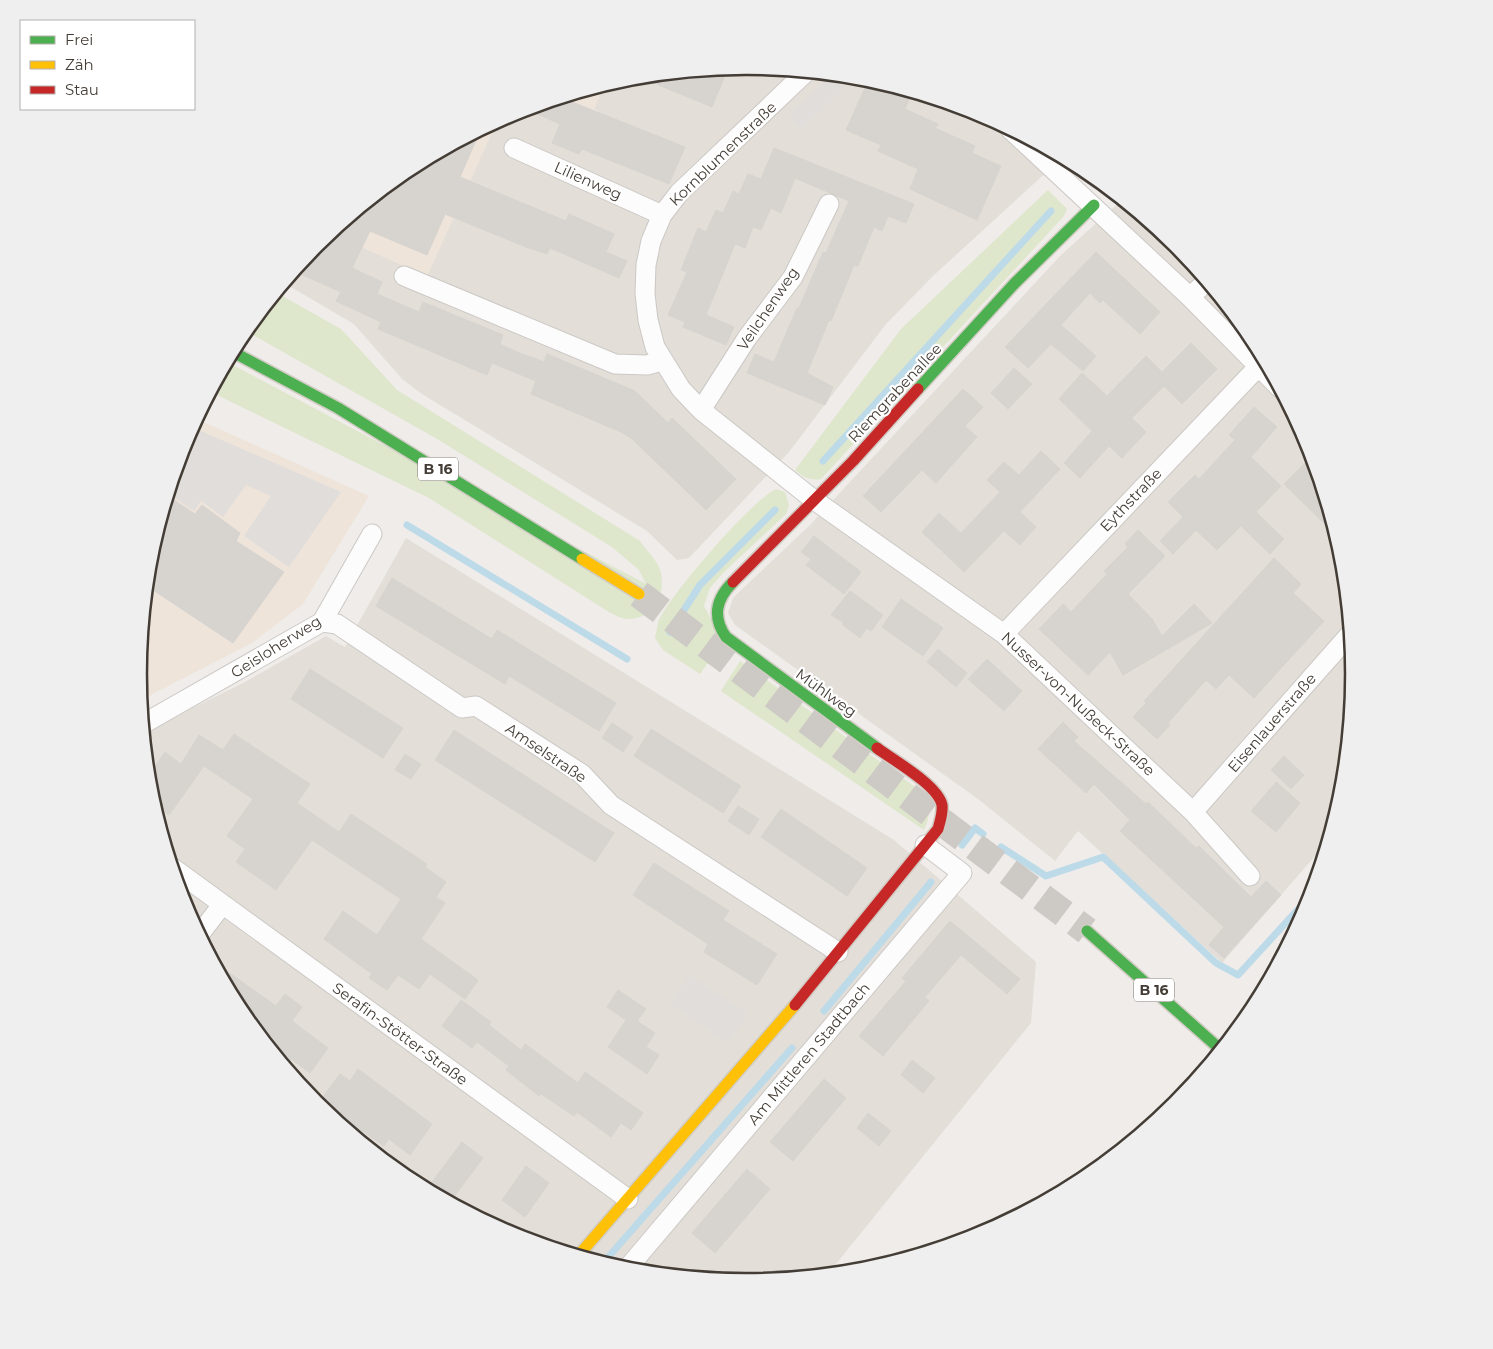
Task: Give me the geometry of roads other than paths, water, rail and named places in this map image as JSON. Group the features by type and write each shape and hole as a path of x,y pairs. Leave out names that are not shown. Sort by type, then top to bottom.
{"street":[{"name":"Kornblumenstraße","path":"800,77 679,193 662,215 651,241 646,265 645,294 648,320 656,348 682,389 701,410 814,500"},
{"path":"1028,146 1094,205 1265,374"},
{"name":"Lilienweg","path":"514,148 662,215"},
{"name":"Veilchenweg","path":"701,410 748,338 793,277 829,204"},
{"name":"Riemgrabenallee","path":"717,601 724,590 814,500 1015,283 1094,205"},
{"path":"404,276 615,364 647,365 662,360"},
{"path":"1190,298 1203,286"},
{"name":"B 16","path":"239,355 338,408 639,594"},
{"name":"Eythstraße","path":"1004,634 1258,367"},
{"name":"Nusser-von-Nußeck-Straße","path":"814,500 1004,634 1193,812 1250,876"},
{"name":"Geisloherweg","path":"149,721 205,691 322,622 372,534"},
{"name":"Mühlweg","path":"717,601 714,615 717,625 732,644 929,786 940,797 943,814 938,830 925,845"},
{"name":"Amselstraße","path":"322,622 336,624 462,708 476,706 552,754 582,774 612,805 838,952"},
{"name":"Eisenlauerstraße","path":"1193,812 1345,640"},
{"path":"582,1251 753,1055 925,845"},
{"name":"Am Mittleren Stadtbach","path":"632,1262 962,873 925,845"},
{"name":"Serafin-Stötter-Straße","path":"182,875 628,1199"},
{"path":"204,929 222,905"},
{"name":"B 16","path":"1087,931 1216,1046"}],"waterway":[{"path":"823,461 1051,211"},
{"path":"670,632 700,585 775,510"},
{"path":"407,525 627,659"},
{"path":"962,845 975,828 983,834"},
{"path":"1001,847 1046,876 1103,857 1216,963 1238,975 1297,910"},
{"path":"824,1011 931,882"},
{"path":"608,1257 792,1048"}],"tunnel":[{"path":"639,594 1087,931"}]}
